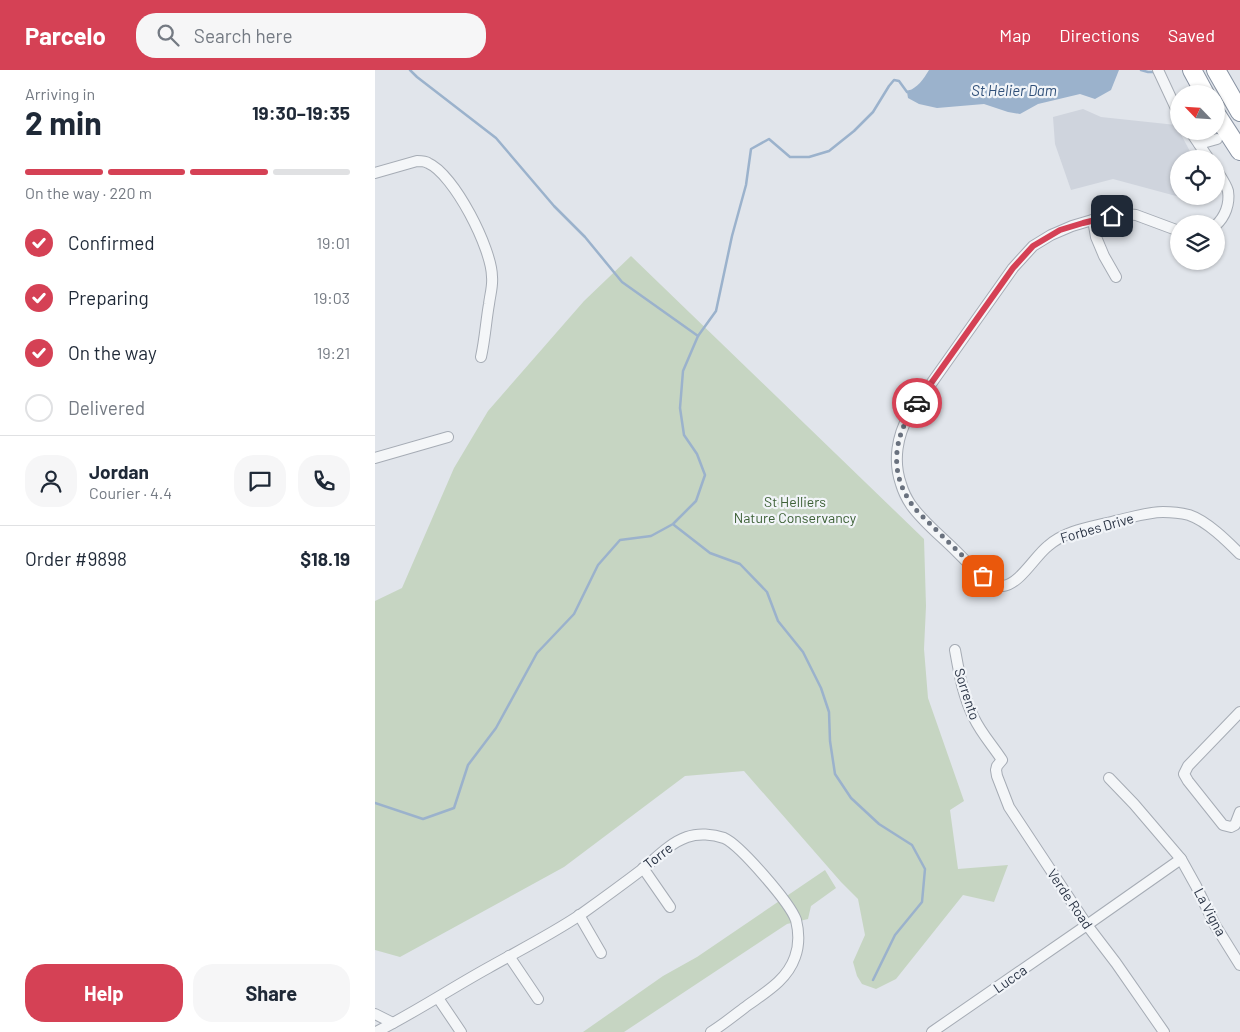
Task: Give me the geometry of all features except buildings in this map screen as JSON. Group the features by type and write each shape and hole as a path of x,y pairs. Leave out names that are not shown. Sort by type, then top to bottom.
{"highway":[{"path":"1192,70 1200,85"},
{"path":"1216,70 1240,112"},
{"path":"1225,128 1240,151"}],"street":[{"path":"1158,70 1170,97"},
{"path":"1196,140 1203,150"},
{"path":"1199,144 1213,140"},
{"path":"375,173 417,161 428,163 449,181 478,228 488,254 493,278 481,357"},
{"path":"1224,215 1228,192 1225,186"},
{"name":"Forbes Drive","path":"1170,227 1136,215 1125,214 1093,220 1060,230 1033,246 1008,276 905,422 897,450 897,468 901,486 911,505 988,582 996,586 1010,584 1045,548 1063,536 1088,528 1161,512 1195,518 1224,538 1240,554"},
{"path":"1093,220 1096,237 1104,256 1117,277"},
{"path":"375,458 448,437"},
{"name":"Sorrento","path":"955,650 958,669 973,717 1002,760"},
{"path":"1240,712 1188,766 1184,774 1188,782 1223,825 1228,827 1234,826 1237,823 1240,812"},
{"name":"Verde Road","path":"1002,760 996,770 1009,807 1087,925 1164,1032"},
{"name":"La Vigna","path":"1109,778 1181,859 1215,925 1240,965"},
{"name":"Torre","path":"376,1032 438,998 579,915 673,844 687,837 712,835 730,842 781,896 795,918 799,940 795,958 789,971 775,985 711,1032"},
{"path":"1087,925 1181,859"},
{"path":"643,868 670,907"},
{"path":"579,915 601,953"},
{"name":"Lucca","path":"932,1032 1087,925"},
{"path":"509,956 538,999"},
{"path":"438,998 461,1032"},
{"path":"375,1014 393,1023"}],"shaded area":[{"path":"1083,109 1101,117 1170,124 1170,140 1184,140 1189,150 1170,150 1170,194 1113,179 1071,190 1055,144 1053,117"}],"green space":[{"name":"St Helliers Nature Conservancy","path":"631,256 924,539 926,606 924,649 928,698 964,801 950,810 958,869 1008,865 994,902 963,895 896,979 876,989 862,984 857,976 853,962 865,935 858,899 744,771 685,776 564,867 400,957 375,950 375,601 402,588 454,468 488,411 584,301"},
{"path":"825,870 836,888 811,906 808,919 787,924 624,1032 583,1032 663,976 697,957"}],"water":[{"name":"St Helier Dam","path":"929,70 1119,70 1111,90 1095,99 1080,94 1038,104 1020,114 984,104 937,108 919,104 908,98 907,92 920,83"}],"waterway":[{"path":"410,70 496,138 554,206 585,237 622,282 698,336"},
{"path":"1141,70 1155,72"},
{"path":"375,803 423,819 454,808 468,765 496,728 537,653 574,614 598,565 620,540 651,536 673,524 696,501 705,475 697,454 684,435 680,408 683,371 698,336 716,311 732,236 746,185 751,149 769,139 790,157 809,157 829,151 854,131 873,112 894,80 899,81 907,92 911,91"},
{"path":"674,525 710,553 740,564 767,592 778,621 803,652 821,688 829,712 830,741 835,774 851,798 879,824 912,845 925,869 922,902 895,935 873,980"}],"way so far":[{"path":"917,403 905,422 897,450 896,460 901,486 911,505 983,576"}],"route":[{"path":"917,403 1013,268 1033,246 1060,230 1112,216"}]}
